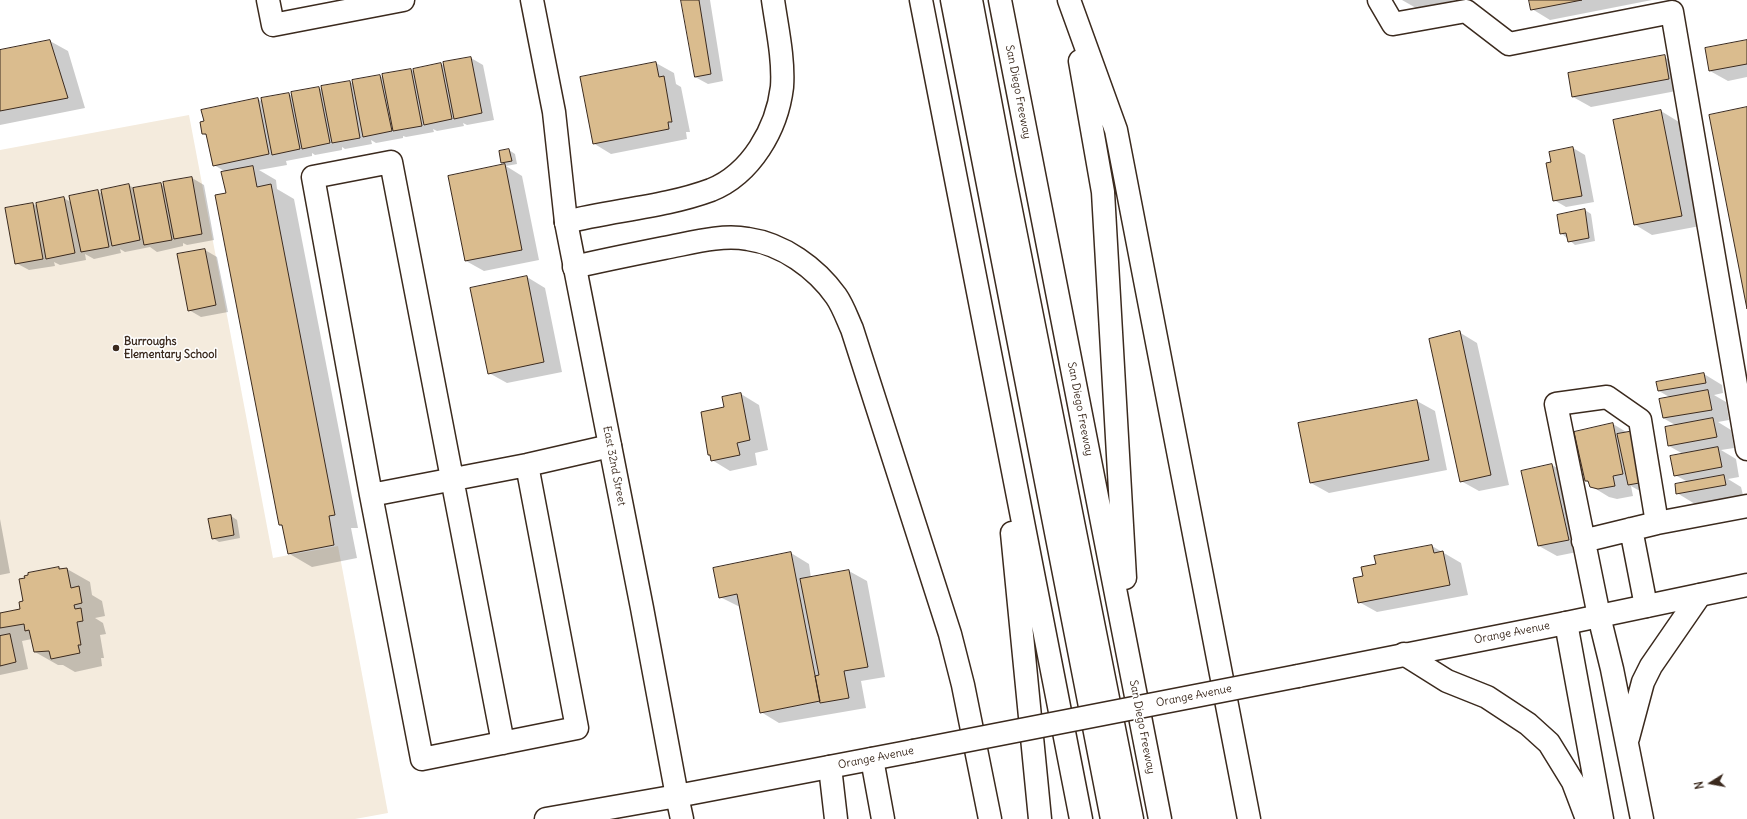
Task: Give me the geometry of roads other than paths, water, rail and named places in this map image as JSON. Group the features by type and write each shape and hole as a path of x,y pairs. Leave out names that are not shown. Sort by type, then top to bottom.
{"main road":[{"path":"268,0 273,25 352,5 403,0"},
{"name":"East 32nd Street","path":"532,0 554,112 566,222 574,267 682,819"},
{"path":"566,222 602,213 666,203 712,190 736,176 764,141 776,116 782,87 782,59 773,0"},
{"path":"921,0 1081,819"},
{"path":"952,0 1112,819"},
{"path":"971,0 1132,819"},
{"name":"San Diego Freeway","path":"1000,0 1160,819"},
{"path":"1069,0 1103,192 1130,661"},
{"path":"1069,0 1116,130 1249,819"},
{"path":"1379,0 1393,24 1466,11 1509,44 1672,12 1747,449"},
{"path":"503,743 391,162 313,177 371,495 422,759 503,743 577,728 527,465"},
{"path":"574,267 688,243 720,238 748,239 772,246 798,259 815,272 836,297 852,329 950,634 963,686 990,819"},
{"path":"1642,819 1556,404 1607,397 1640,420 1657,523"},
{"path":"1000,410 1040,819"},
{"path":"371,495 527,465 610,446"},
{"path":"1583,540 1657,523 1747,506"},
{"path":"1631,529 1646,606"},
{"name":"Orange Avenue","path":"546,819 830,767 1298,676 1566,623 1747,585"},
{"path":"1627,741 1643,682 1651,666 1700,595"},
{"path":"1566,623 1602,819"},
{"path":"1404,654 1447,681 1487,697 1528,724 1549,744 1573,782 1587,819"},
{"path":"872,759 883,819"},
{"path":"830,767 836,819"}],"place":[{"name":"Burroughs Elementary School","path":"116,348"}]}
